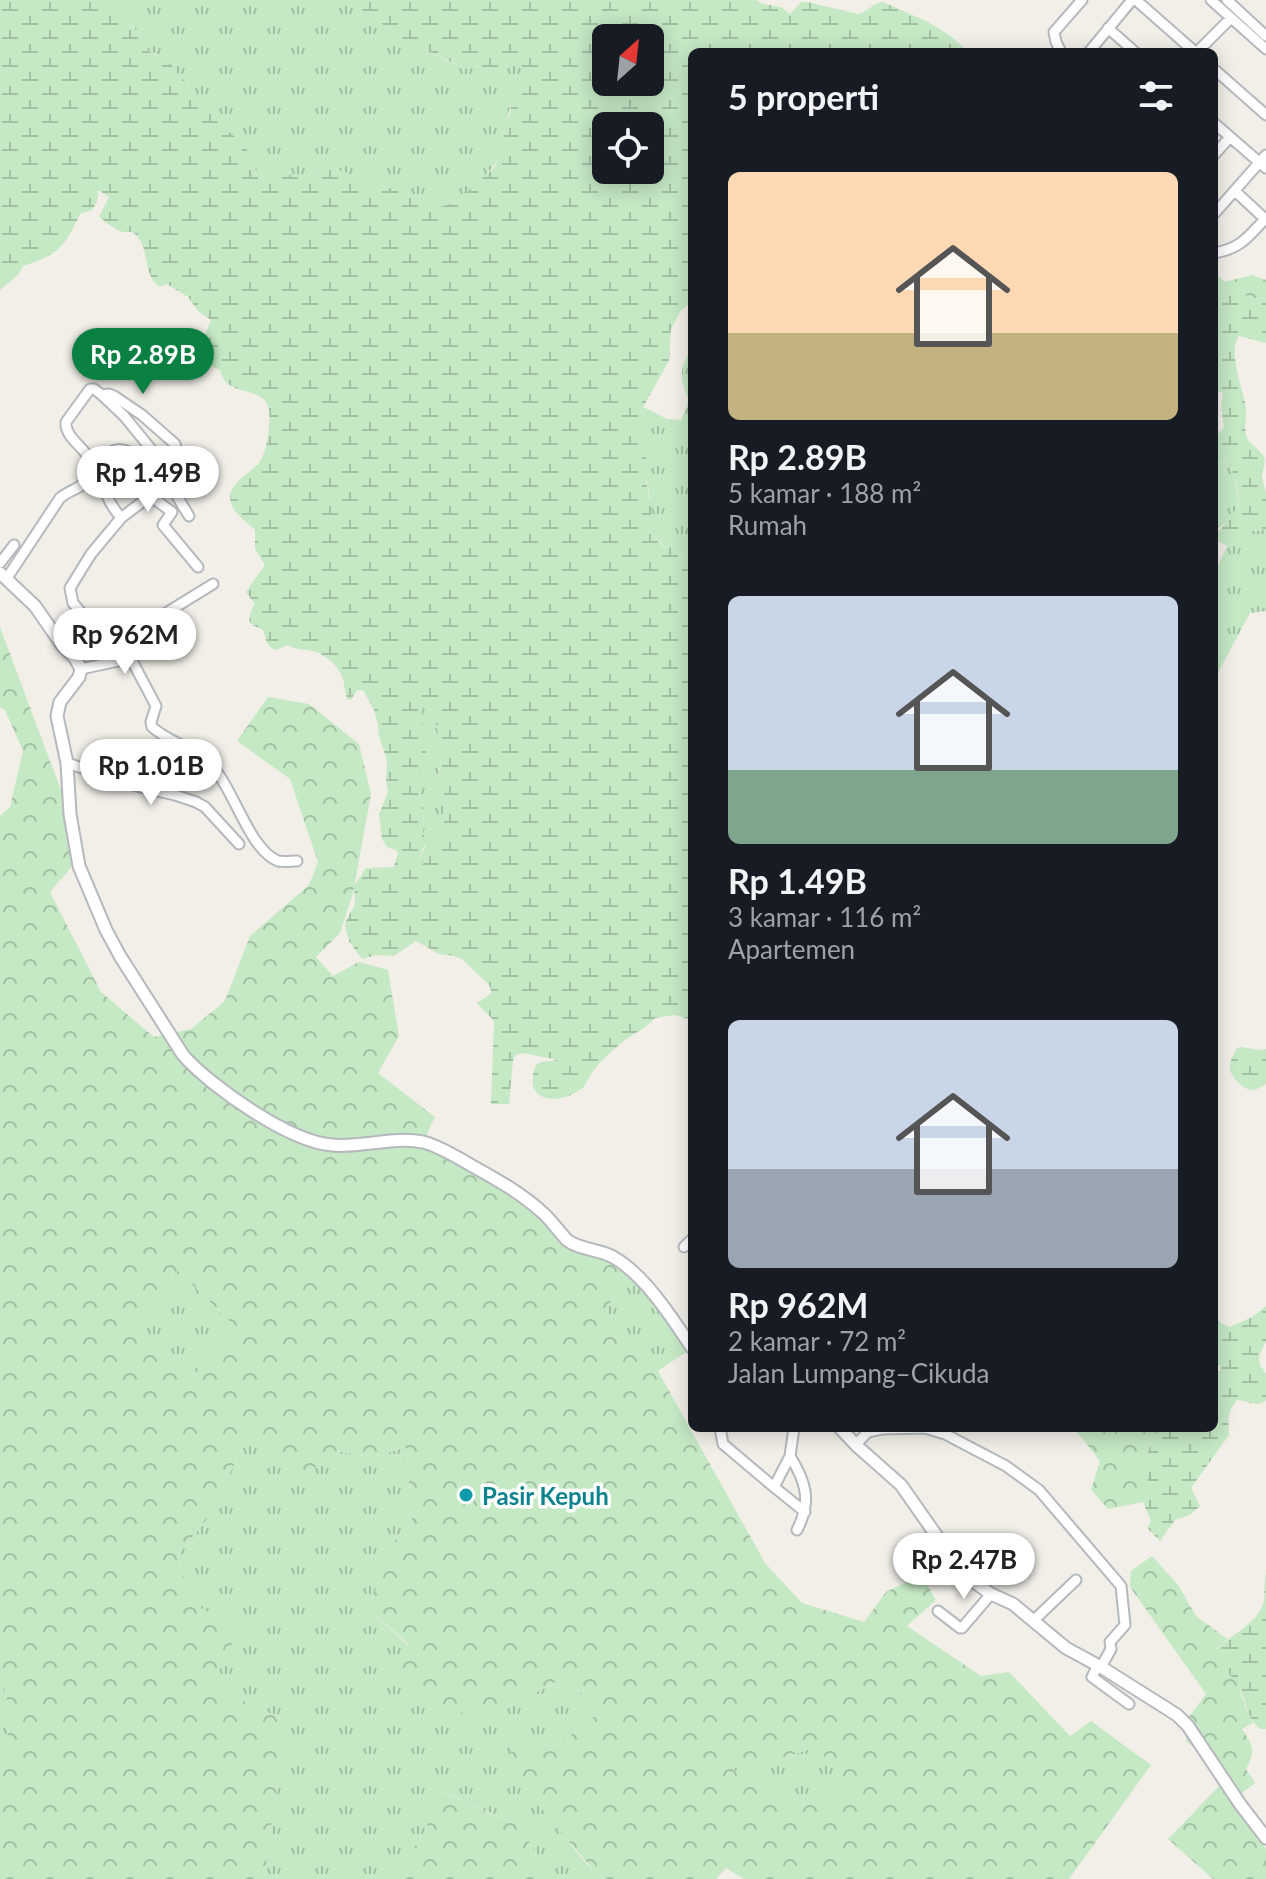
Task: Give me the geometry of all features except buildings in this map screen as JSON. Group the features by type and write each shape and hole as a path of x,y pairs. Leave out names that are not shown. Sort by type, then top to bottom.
{"street":[{"path":"1059,48 1054,32 1082,0"},
{"path":"1092,48 1134,0 1191,48"},
{"path":"1211,0 1266,49"},
{"path":"1227,0 1266,36"},
{"path":"1200,48 1231,18"},
{"path":"1108,28 1130,48"},
{"path":"1218,73 1266,115"},
{"path":"1218,126 1264,161 1218,210"},
{"path":"1218,150 1230,137"},
{"path":"1218,252 1243,243 1266,219 1235,191"},
{"path":"189,516 151,449 124,416 102,395 90,389 66,422 65,430 91,460 92,469 81,486 60,498 3,575 35,606 78,664 79,677 60,702 57,716 67,763 70,814 79,866 120,956 183,1055 195,1068 245,1105 310,1142 347,1146 407,1140 448,1152 508,1185 543,1213 567,1240 613,1256 635,1273 688,1342"},
{"path":"102,395 114,396 175,444 178,454 163,473"},
{"path":"134,455 151,449"},
{"path":"121,518 104,492 109,454 121,450 134,455"},
{"path":"134,455 131,473 150,496 172,512 163,525 198,567"},
{"path":"78,664 97,638 89,622 73,603 70,588 91,554 121,518 150,496"},
{"path":"0,563 14,545"},
{"path":"78,664 123,660 166,613 213,584"},
{"path":"129,655 156,706 152,727 209,763 232,796 250,833 269,855 281,862 297,861"},
{"path":"67,763 196,802 205,807 239,844"},
{"path":"684,1247 688,1243"},
{"path":"721,1432 723,1444 805,1512"},
{"path":"774,1487 790,1456 793,1432"},
{"path":"844,1432 901,1485 955,1562 977,1584 1013,1604 1066,1648 1177,1715 1188,1726 1266,1838"},
{"path":"856,1444 868,1432"},
{"path":"939,1432 1006,1466 1039,1490 1121,1586 1125,1625 1109,1644 1111,1649 1092,1677 1129,1704"},
{"path":"790,1456 806,1489 805,1512 797,1530"},
{"path":"1033,1621 1076,1580"},
{"path":"938,1611 962,1628 991,1594"}],"green space":[{"path":"0,0 109,0 122,18 142,36 145,50 165,58 194,96 209,109 213,118 243,144 253,160 256,175 267,181 282,175 307,177 322,164 444,206 456,202 494,168 502,151 512,96 527,72 510,62 494,71 480,66 465,69 405,40 348,0 756,0 781,7 790,14 801,2 858,14 883,2 928,22 964,48 688,48 688,305 671,329 669,361 643,407 646,422 641,434 648,448 644,470 652,513 644,525 666,549 674,544 688,561 688,1019 675,1015 655,1018 606,1056 580,1090 562,1098 549,1099 538,1094 532,1080 536,1065 559,1060 522,1053 516,1055 509,1104 491,1104 494,1021 477,1003 492,993 489,985 462,959 439,954 416,941 394,956 376,955 362,959 349,941 345,926 355,904 354,886 366,868 394,867 398,853 387,847 382,839 379,814 388,792 387,761 374,710 363,690 357,690 348,700 342,676 330,660 317,652 288,645 276,650 270,647 263,630 250,622 255,604 246,592 265,565 255,549 255,530 235,510 230,496 239,480 258,464 264,454 269,423 266,402 253,393 230,385 220,370 202,360 199,349 211,320 198,311 188,297 167,284 159,287 154,282 137,236 117,230 99,217 109,197 98,190 97,202 92,210 80,214 59,248 45,258 23,266 19,274 0,290","holes":["421,707 425,707 437,726 441,760 438,779 446,799 443,834 422,865 418,861 426,841 419,783 425,769"]},
{"path":"109,0 348,0 405,40 465,69 480,66 499,70 511,62 528,72 512,103 497,160 476,186 451,204 428,204 331,167 319,166 307,177 281,175 268,182 256,175 255,166 187,84 157,54 145,50 142,36 122,18"},
{"path":"1218,275 1224,282 1252,275 1266,280 1266,299 1254,298 1219,287"},
{"path":"1218,287 1266,299 1266,343 1239,336 1235,351 1246,408 1246,434 1265,459 1262,475 1266,493 1266,530 1247,531 1227,546 1218,541 1218,532 1239,505 1229,460 1218,464 1218,434 1224,427 1223,393 1218,391"},
{"path":"688,356 688,398 682,373"},
{"path":"688,403 688,561 674,545 667,549 644,525 650,498 644,470 648,448 641,434 646,422 643,407 667,419 681,420"},
{"path":"1229,459 1238,495 1236,511 1219,528 1218,528 1218,464"},
{"path":"1266,530 1266,611 1250,613 1218,673 1218,565 1227,546 1246,531"},
{"path":"0,627 62,793 81,856 50,892 101,992 154,1037 191,1029 225,1001 250,936 309,885 318,862 290,779 237,741 268,697 309,704 359,744 371,794 353,893 340,933 316,957 333,976 359,962 388,970 399,1036 378,1073 435,1117 423,1142 468,1163 546,1218 567,1241 610,1259 623,1269 601,1327 658,1371 688,1425 688,1432 692,1432 765,1563 802,1603 864,1622 886,1592 921,1575 936,1600 907,1626 981,1676 1009,1672 1070,1736 1091,1721 1151,1765 1069,1879 744,1879 726,1868 716,1879 604,1879 519,1782 507,1736 555,1747 603,1710 563,1678 486,1719 440,1707 399,1670 408,1644 369,1609 392,1544 412,1520 406,1447 374,1457 336,1451 303,1476 248,1437 206,1520 178,1555 191,1603 239,1628 212,1686 286,1721 265,1872 273,1879 0,1879 0,1758 5,1758 10,1713 0,1670 0,816 10,807 23,751 5,710 0,707","holes":["177,1270 233,1324 194,1376 134,1329","813,1748 834,1764 844,1790 818,1807 741,1780 729,1761 775,1760"]},
{"path":"420,707 430,711 437,726 441,760 438,776 446,799 443,834 422,866 418,861 425,847 424,810 419,783 425,769 426,751"},
{"path":"1237,1048 1266,1049 1266,1084 1253,1090 1241,1085 1231,1071 1233,1055"},
{"path":"623,1269 669,1318 688,1351 658,1371 601,1327"},
{"path":"177,1270 233,1324 194,1376 134,1329"},
{"path":"1266,1306 1266,1341 1259,1356 1266,1374 1266,1400 1255,1404 1237,1400 1228,1421 1229,1435 1191,1488 1200,1506 1190,1515 1175,1520 1160,1541 1147,1528 1151,1521 1143,1502 1150,1485 1141,1467 1157,1432 1218,1432 1218,1320 1230,1327 1252,1317"},
{"path":"1077,1432 1157,1432 1141,1467 1151,1485 1143,1502 1108,1509 1091,1490 1100,1461"},
{"path":"248,1437 374,1457 406,1447 412,1520 392,1544 369,1609 486,1719 563,1678 604,1711 555,1747 508,1736 562,1832 589,1866 604,1879 547,1879 522,1827 440,1790 425,1832 392,1879 273,1879 265,1872 286,1721 212,1686 178,1555 206,1520"},
{"path":"1152,1556 1178,1585 1196,1616 1227,1639 1216,1649 1238,1685 1253,1723 1242,1729 1252,1748 1246,1769 1255,1783 1234,1799 1266,1849 1266,1879 1213,1879 1168,1839 1223,1782 1217,1766 1186,1741 1189,1717 1206,1694 1130,1587 1131,1571"},
{"path":"1266,1573 1266,1729 1260,1729 1251,1718 1237,1684 1214,1653 1259,1612 1264,1600"},
{"path":"0,1670 10,1713 5,1758 0,1758"},
{"path":"813,1748 834,1764 844,1790 818,1807 741,1780 728,1760 775,1760"},
{"path":"439,1790 522,1827 547,1879 392,1879 425,1832"}],"place":[{"name":"Pasir Kepuh","path":"466,1495"}]}
